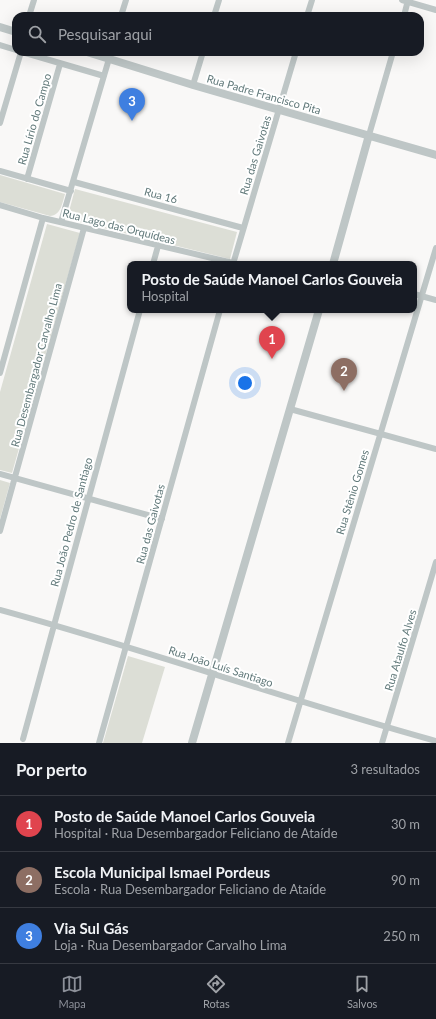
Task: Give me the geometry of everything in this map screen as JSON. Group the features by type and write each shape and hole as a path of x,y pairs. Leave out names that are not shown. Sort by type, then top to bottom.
{"street":[{"path":"30,12 34,0"},
{"path":"122,12 126,0"},
{"path":"215,12 219,0"},
{"path":"308,12 312,0"},
{"path":"405,12 406,1 436,10"},
{"path":"0,27 12,31"},
{"path":"0,45 12,49"},
{"path":"0,123 20,56"},
{"path":"34,56 104,76"},
{"path":"61,222 74,182 110,56"},
{"name":"Rua Padre Francisco Pita","path":"113,56 193,85 436,155"},
{"path":"193,85 202,56"},
{"name":"Rua das Gaivotas","path":"234,261 295,56"},
{"path":"334,261 392,56"},
{"name":"Rua Lírio do Campo","path":"27,179 60,64"},
{"name":"Rua Lago das Orquídeas","path":"0,171 71,191"},
{"name":"Rua 16","path":"74,182 243,228"},
{"name":"Rua Lago das Orquídeas","path":"0,205 43,218 220,261"},
{"path":"0,372 43,218"},
{"name":"Rua Desembargador Carvalho Lima","path":"0,531 84,228"},
{"path":"154,261 158,246"},
{"name":"Rua Stênio Gomes","path":"417,310 436,248"},
{"path":"417,295 436,300"},
{"name":"Rua João Pedro de Santiago","path":"23,739 139,313"},
{"name":"Rua das Gaivotas","path":"99,743 219,313"},
{"path":"192,743 318,313"},
{"name":"Rua Stênio Gomes","path":"288,743 416,313"},
{"path":"290,409 380,435 436,449"},
{"path":"0,474 162,519"},
{"name":"Rua Ataulfo Alves","path":"382,743 436,562"},
{"name":"Rua João Luís Santiago","path":"0,610 54,624 386,728 436,741"}],"shaded area":[{"path":"0,175 65,194 59,211 57,214 50,216 0,202"},
{"path":"75,189 237,232 230,259 67,219"},
{"path":"47,224 80,233 12,473 0,470 0,392"},
{"path":"0,480 10,483 0,519"},
{"path":"128,656 165,667 142,743 103,743"}],"place":[{"name":"Via Sul Gás","path":"132,121"},
{"name":"Posto de Saúde Manoel Carlos Gouveia","path":"272,359"},
{"name":"Escola Municipal Ismael Pordeus","path":"344,391"}]}
